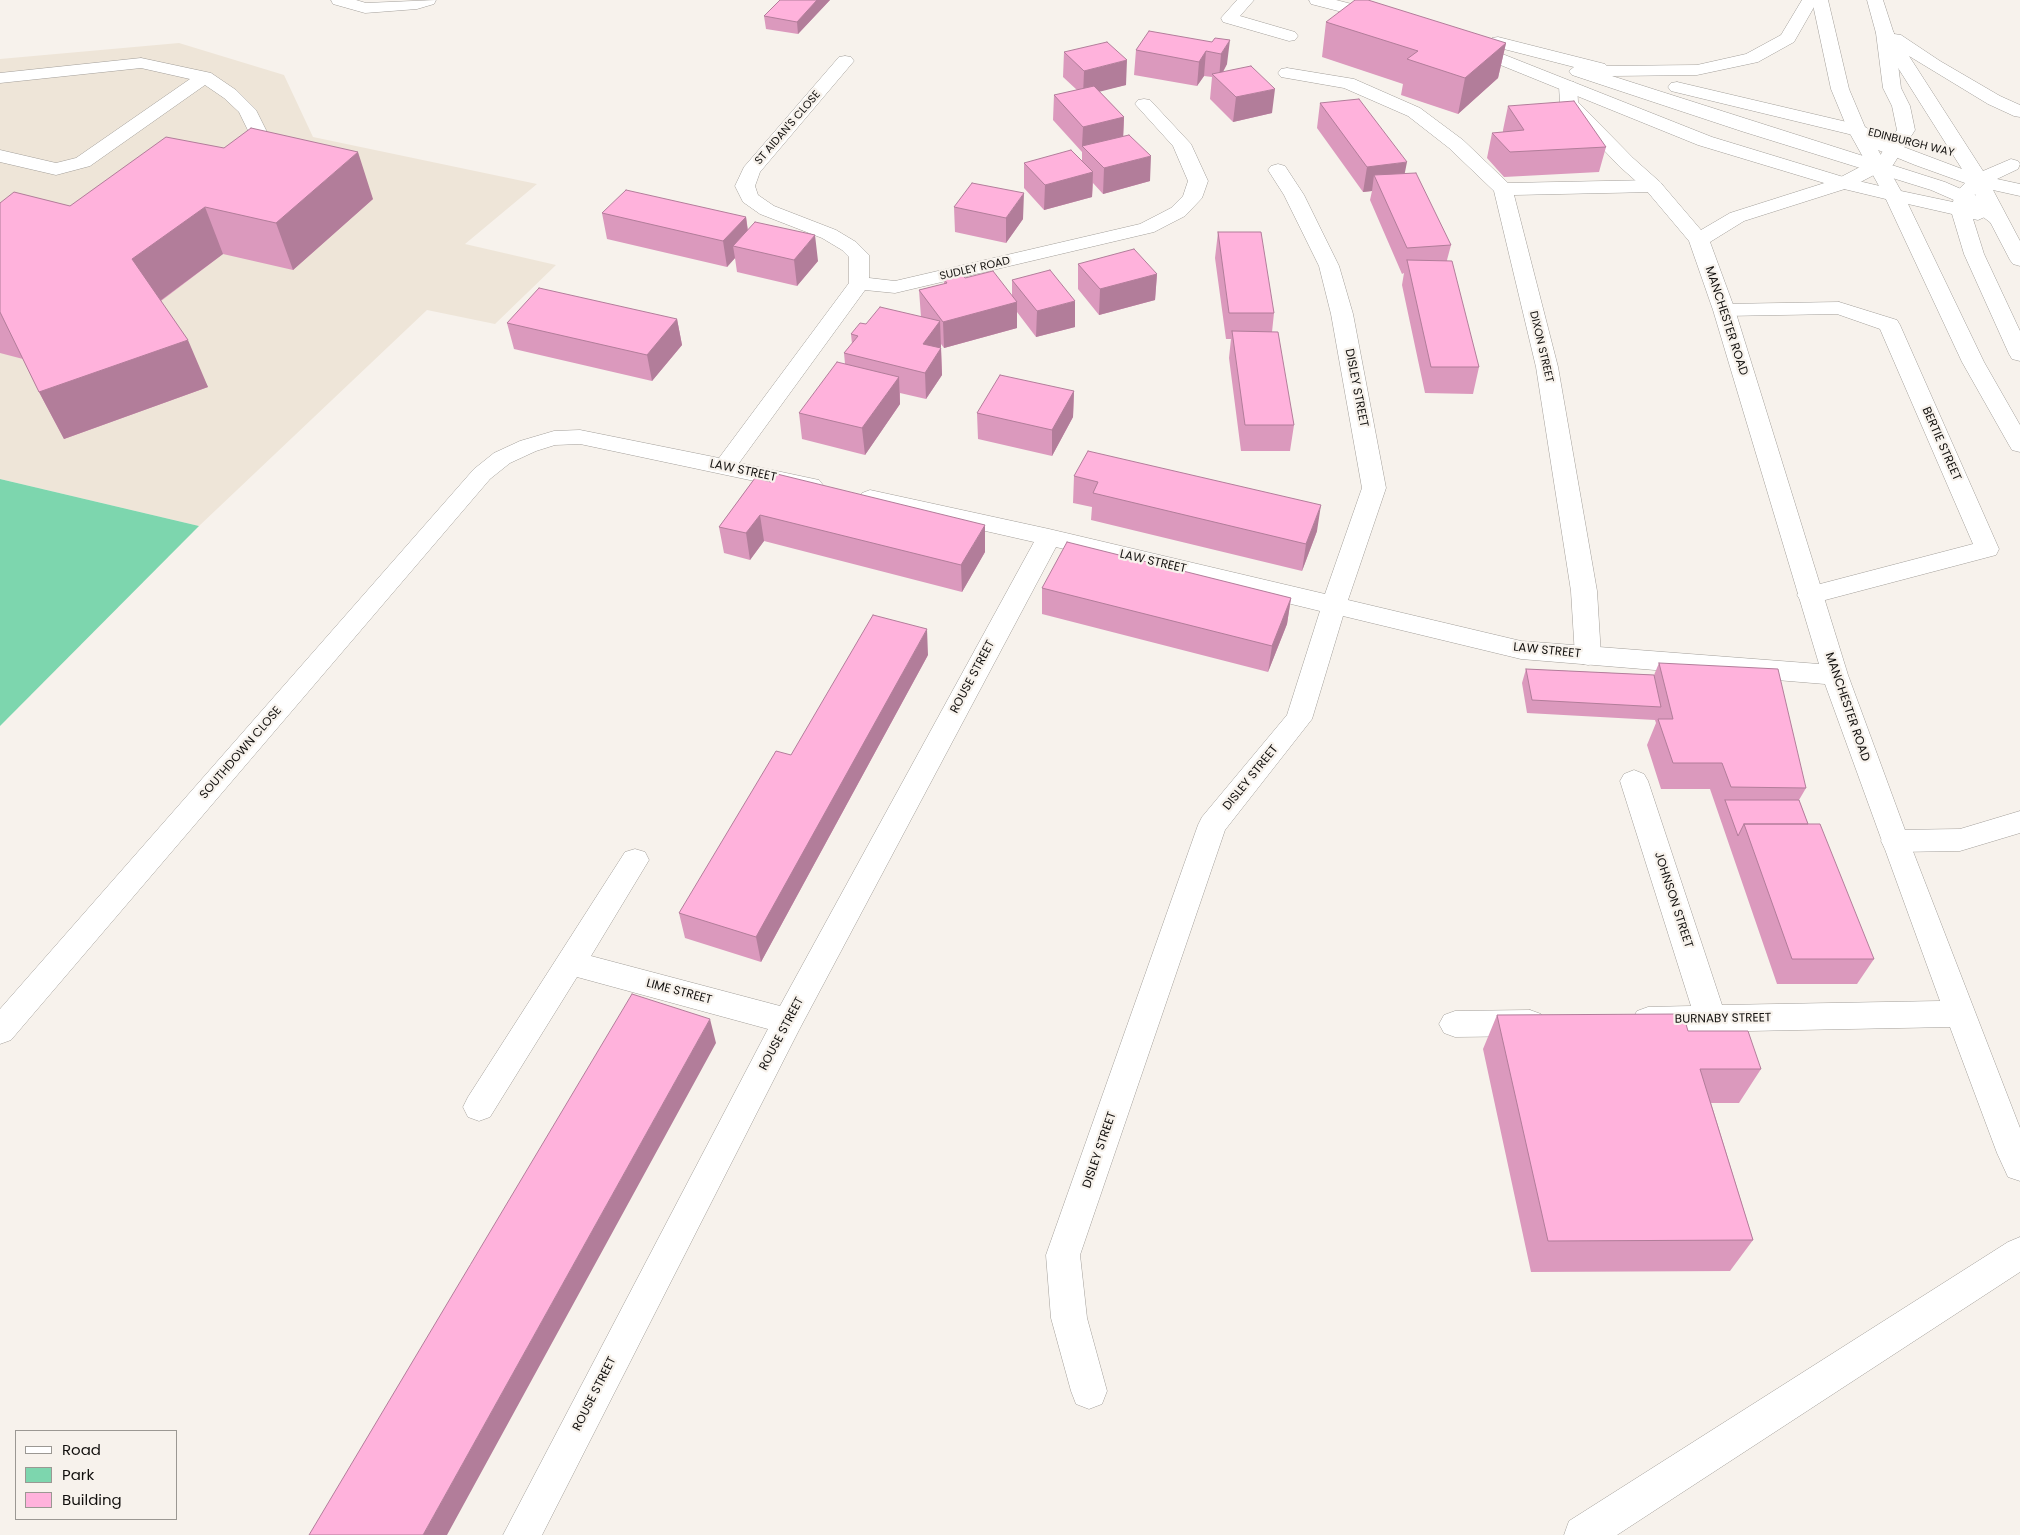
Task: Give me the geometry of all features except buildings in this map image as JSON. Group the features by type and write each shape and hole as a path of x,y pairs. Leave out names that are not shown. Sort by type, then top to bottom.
{"main road":[{"path":"339,0 365,8 417,4 428,0"},
{"path":"1246,0 1229,18 1289,36"},
{"path":"1318,0 1396,22"},
{"path":"1584,69 1609,71 1697,70 1752,58 1788,38 1810,0"},
{"path":"1820,0 1840,89 1857,130 1894,195 1973,362 2020,445"},
{"path":"1584,69 1568,86 1569,103 1626,162 1653,186 1699,240 1737,217 1844,183 1886,161 1906,130 1901,106 1892,88 1885,33 1874,0"},
{"path":"1885,33 1934,65 1994,100 2020,112"},
{"path":"1885,33 1965,156 2020,260"},
{"path":"1963,204 1894,195 1844,183 1705,141 1451,37 1481,38 1521,48 1720,118 1938,186 1963,204 1998,219 2020,222"},
{"name":"ST AIDAN'S CLOSE","path":"845,61 751,171 745,186 750,198 767,210 829,234 849,246 859,255 860,283"},
{"path":"1,78 141,63 204,77 230,94 247,110 268,153 280,161 297,165"},
{"name":"EDINBURGH WAY","path":"1609,71 1857,130 1978,181 2020,190"},
{"path":"1287,73 1348,83 1414,112 1456,144 1503,189 1653,186"},
{"path":"0,156 56,169 83,162 204,77"},
{"name":"SUDLEY ROAD","path":"860,283 895,287 1146,228 1178,212 1192,198 1198,181 1182,144 1144,104"},
{"name":"EDINBURGH WAY","path":"1896,145 2015,166"},
{"path":"2015,166 1978,181 1965,193 1963,204 1974,254 2020,354"},
{"name":"DISLEY STREET","path":"1089,1391 1069,1318 1063,1255 1212,825 1299,719 1334,605 1374,488 1342,314 1329,266 1294,195 1278,170"},
{"name":"DIXON STREET","path":"1503,189 1547,367 1584,591 1588,656"},
{"name":"MANCHESTER ROAD","path":"1699,240 1724,310 1835,675 1895,841 2013,1153 2020,1166"},
{"path":"724,466 860,283"},
{"name":"BERTIE STREET","path":"1724,310 1839,308 1889,325 1987,549 1810,595"},
{"name":"LAW STREET","path":"482,474 502,458 528,446 554,438 580,437 724,466 1049,537 1521,650 1835,675"},
{"name":"SOUTHDOWN CLOSE","path":"0,1031 482,474"},
{"name":"ROUSE STREET","path":"522,1535 788,1022 1049,537"},
{"name":"JOHNSON STREET","path":"1634,781 1711,1019"},
{"path":"1895,841 1960,840 2020,822"},
{"path":"479,1107 636,860"},
{"name":"LIME STREET","path":"570,962 788,1022"},
{"name":"BURNABY STREET","path":"1622,1021 1962,1014"},
{"path":"1455,1024 1554,1022"},
{"path":"1583,1535 2020,1253"}],"shaded area":[{"path":"179,43 284,75 313,137 537,184 465,244 556,265 495,324 427,310 199,526 0,479 0,59"}],"green space":[{"path":"0,479 199,526 0,726"}]}
